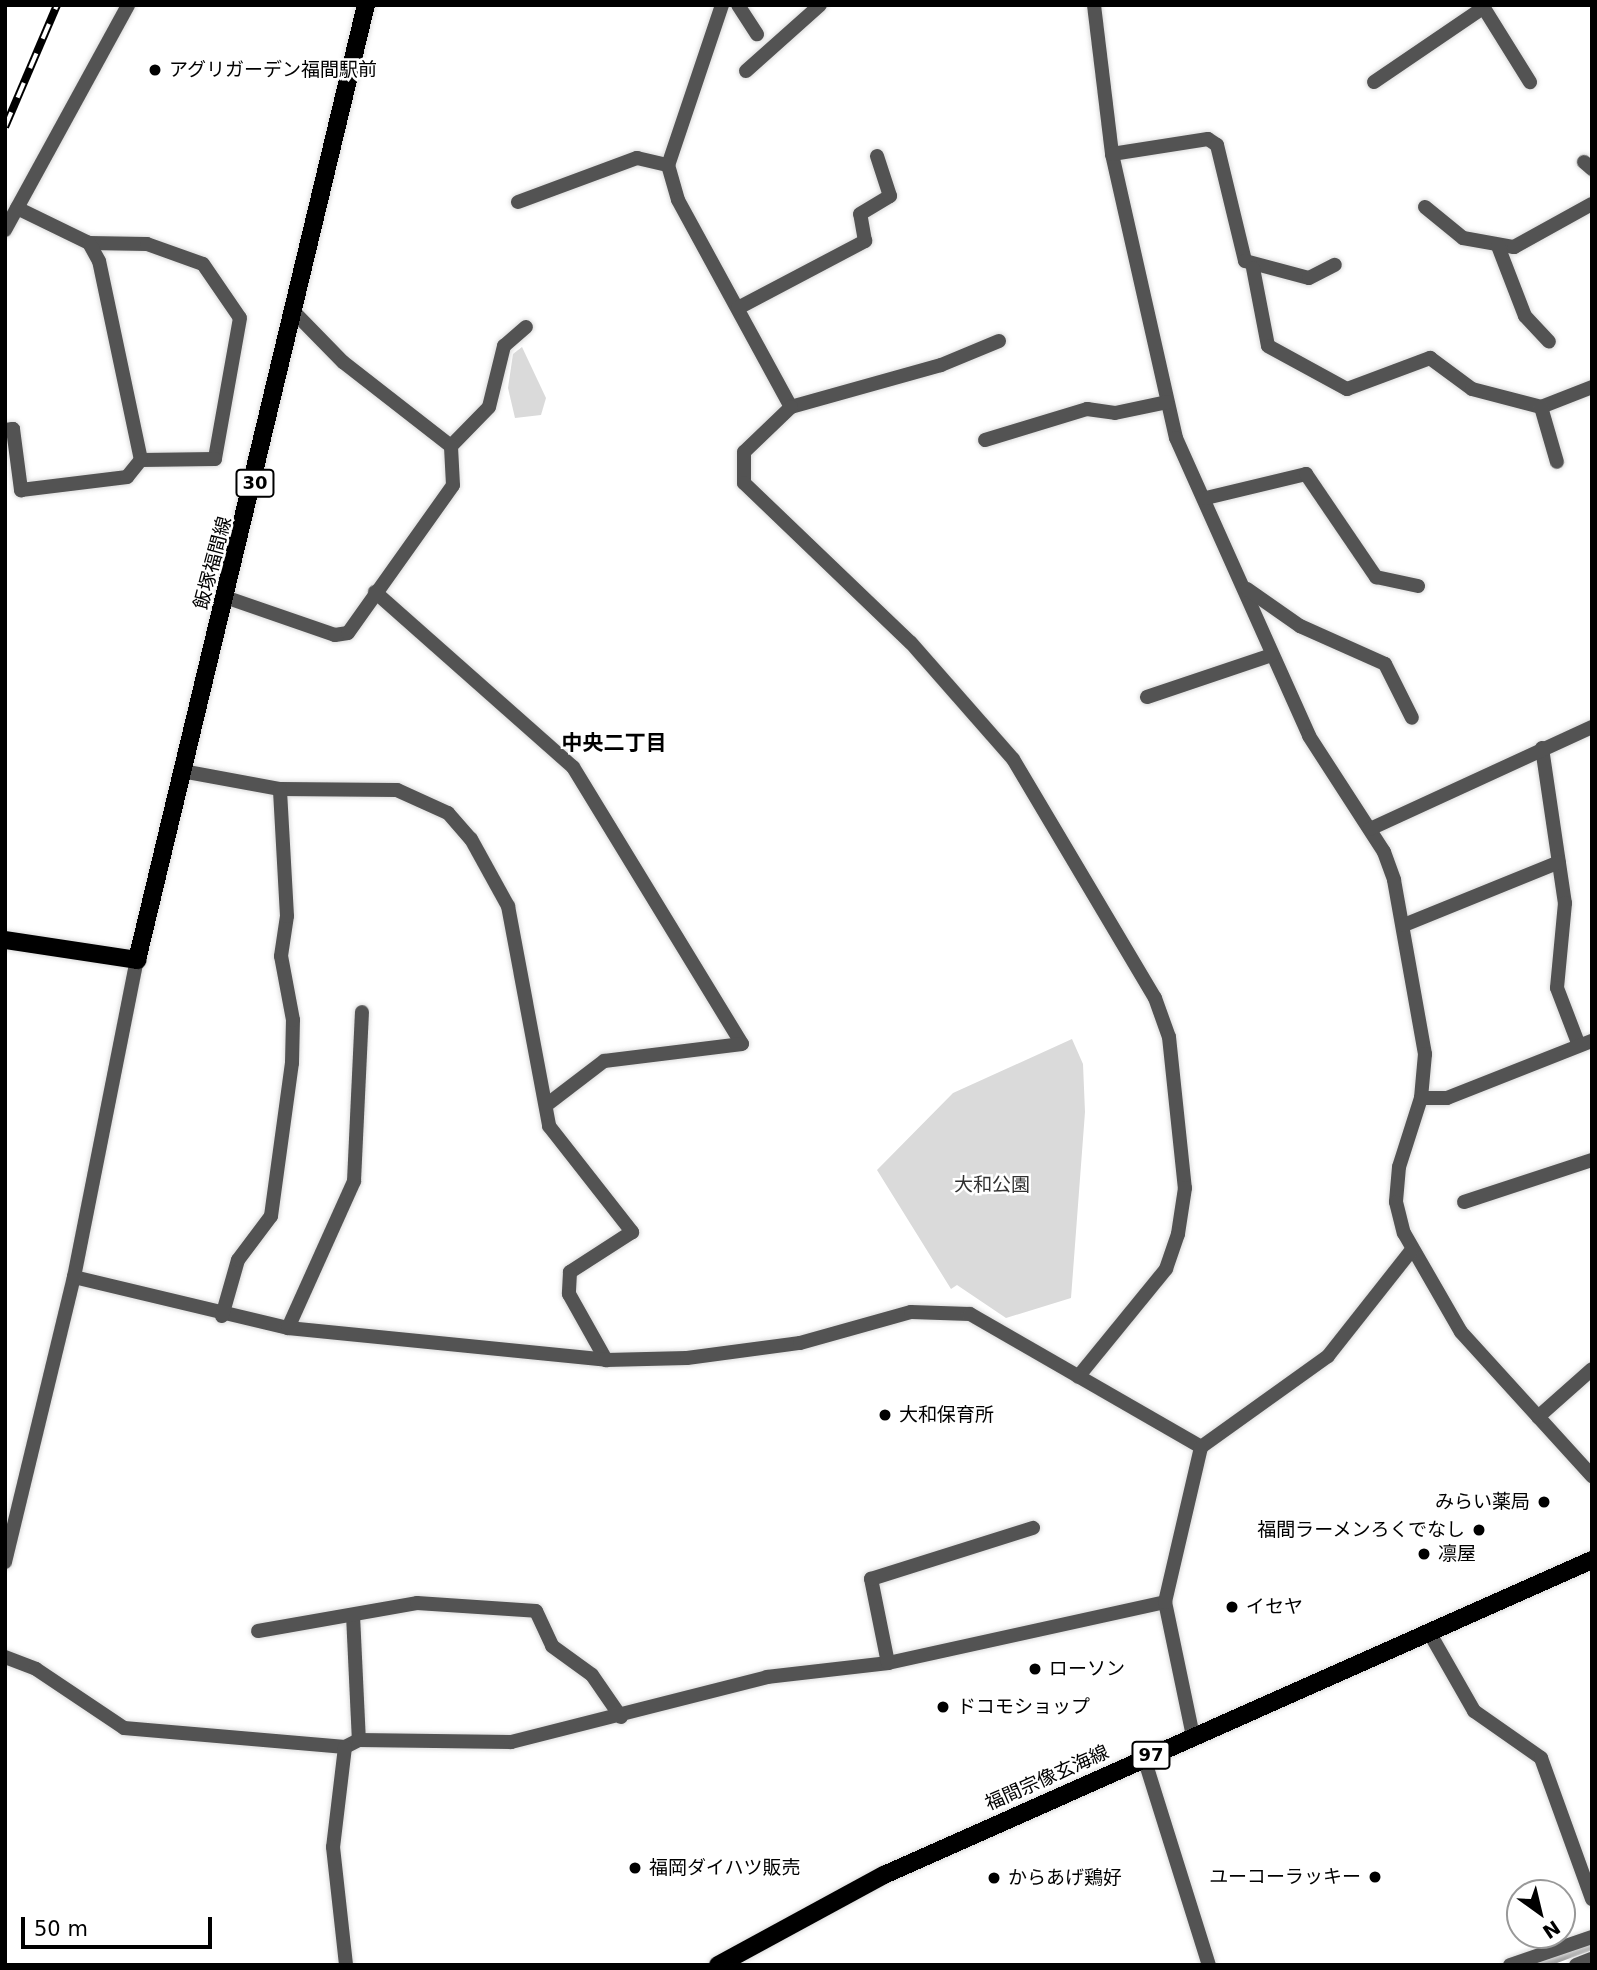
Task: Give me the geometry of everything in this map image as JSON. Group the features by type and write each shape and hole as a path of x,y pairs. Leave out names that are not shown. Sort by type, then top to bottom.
{"main road":[{"name":"飯塚福間線","path":"137,960 295,313 366,5"},
{"path":"5,940 137,960"},
{"name":"福間宗像玄海線","path":"718,1965 884,1875 1592,1560"}],"street":[{"path":"5,230 128,5"},
{"path":"722,5 668,165 678,200 791,407"},
{"path":"738,5 757,34"},
{"path":"746,71 820,5"},
{"path":"1094,5 1112,153 1176,438 1206,498 1309,736 1384,852 1404,925 1425,1054 1421,1098 1397,1191 1411,1251 1461,1332 1592,1476"},
{"path":"1374,82 1483,6 1530,82"},
{"path":"1112,153 1208,139 1217,145 1240,252 1254,268 1268,346 1347,389 1430,358 1472,389 1541,407 1592,387"},
{"path":"738,308 865,241 860,214 890,196 877,156"},
{"path":"517,202 636,158 668,165"},
{"path":"1425,207 1448,231 1498,246 1527,241 1592,204"},
{"path":"5,430 13,429 21,490 127,477 141,460 215,458 240,318 203,264 147,244 89,243 17,208"},
{"path":"89,243 99,261 141,460"},
{"path":"1498,246 1525,316 1549,342"},
{"path":"1254,268 1309,278 1335,265"},
{"path":"295,313 343,362 451,446"},
{"path":"225,597 335,635 348,634 375,592 453,485 451,446 489,407 503,346 526,327"},
{"path":"999,341 940,365 791,407 744,452 744,483 911,643 1013,758 1155,998 1169,1037 1185,1188 1178,1234 1166,1269 1078,1377"},
{"path":"985,440 1087,409 1115,413 1167,402"},
{"path":"1541,407 1558,462"},
{"path":"1206,498 1306,474 1376,577 1418,586"},
{"path":"1246,588 1300,626 1385,664 1412,719"},
{"path":"375,592 573,767 742,1044 604,1062 549,1103"},
{"path":"1147,697 1272,655"},
{"path":"1370,829 1592,727"},
{"path":"1421,1098 1447,1098 1585,1042 1557,988 1565,904 1542,748"},
{"path":"182,771 280,789 397,790 448,813 471,839 508,906 549,1103 549,1126 558,1143 632,1233 570,1272 569,1294 606,1360"},
{"path":"222,1315 238,1260 271,1216 292,1063 293,1020 281,956 287,916 280,789"},
{"path":"1404,925 1559,862"},
{"path":"5,1562 74,1277 137,960"},
{"path":"288,1328 354,1181 362,1012"},
{"path":"1464,1202 1592,1160"},
{"path":"1193,1736 1165,1602 1200,1447 1328,1356 1411,1251"},
{"path":"74,1277 222,1315 288,1328 606,1360 687,1358 800,1343 912,1312 970,1314 1200,1447"},
{"path":"1538,1417 1592,1369"},
{"path":"888,1663 871,1578 1033,1528"},
{"path":"5,1657 36,1669 124,1728 345,1747 359,1740 511,1742 621,1717 766,1677 888,1663 1165,1602"},
{"path":"258,1631 417,1603 536,1611 552,1646 592,1675 621,1717"},
{"path":"353,1615 359,1740"},
{"path":"1429,1632 1474,1711 1541,1758 1592,1899"},
{"path":"345,1747 334,1847 346,1965"},
{"path":"1144,1758 1209,1965"},
{"path":"1510,1965 1592,1937"},
{"path":"1576,1965 1592,1959"}],"green space":[{"path":"522,347 546,398 541,415 515,418 508,388 513,354"},
{"name":"大和公園","path":"1072,1039 1083,1064 1085,1112 1071,1298 1006,1318 957,1285 951,1289 877,1170 953,1093"}],"waterway":[{"path":"1540,1965 1592,1946"}],"railway":[{"path":"5,127 57,5"}],"place":[{"name":"アグリガーデン福間駅前","path":"155,70"},
{"name":"大和保育所","path":"885,1415"},
{"name":"みらい薬局","path":"1544,1502"},
{"name":"福間ラーメンろくでなし","path":"1479,1530"},
{"name":"凛屋","path":"1424,1554"},
{"name":"イセヤ","path":"1232,1607"},
{"name":"ローソン","path":"1035,1669"},
{"name":"ドコモショップ","path":"943,1707"},
{"name":"福岡ダイハツ販売","path":"635,1868"},
{"name":"ユーコーラッキー","path":"1375,1877"},
{"name":"からあげ鶏好","path":"994,1878"}],"district":[{"name":"中央二丁目","path":"614,743"}]}
